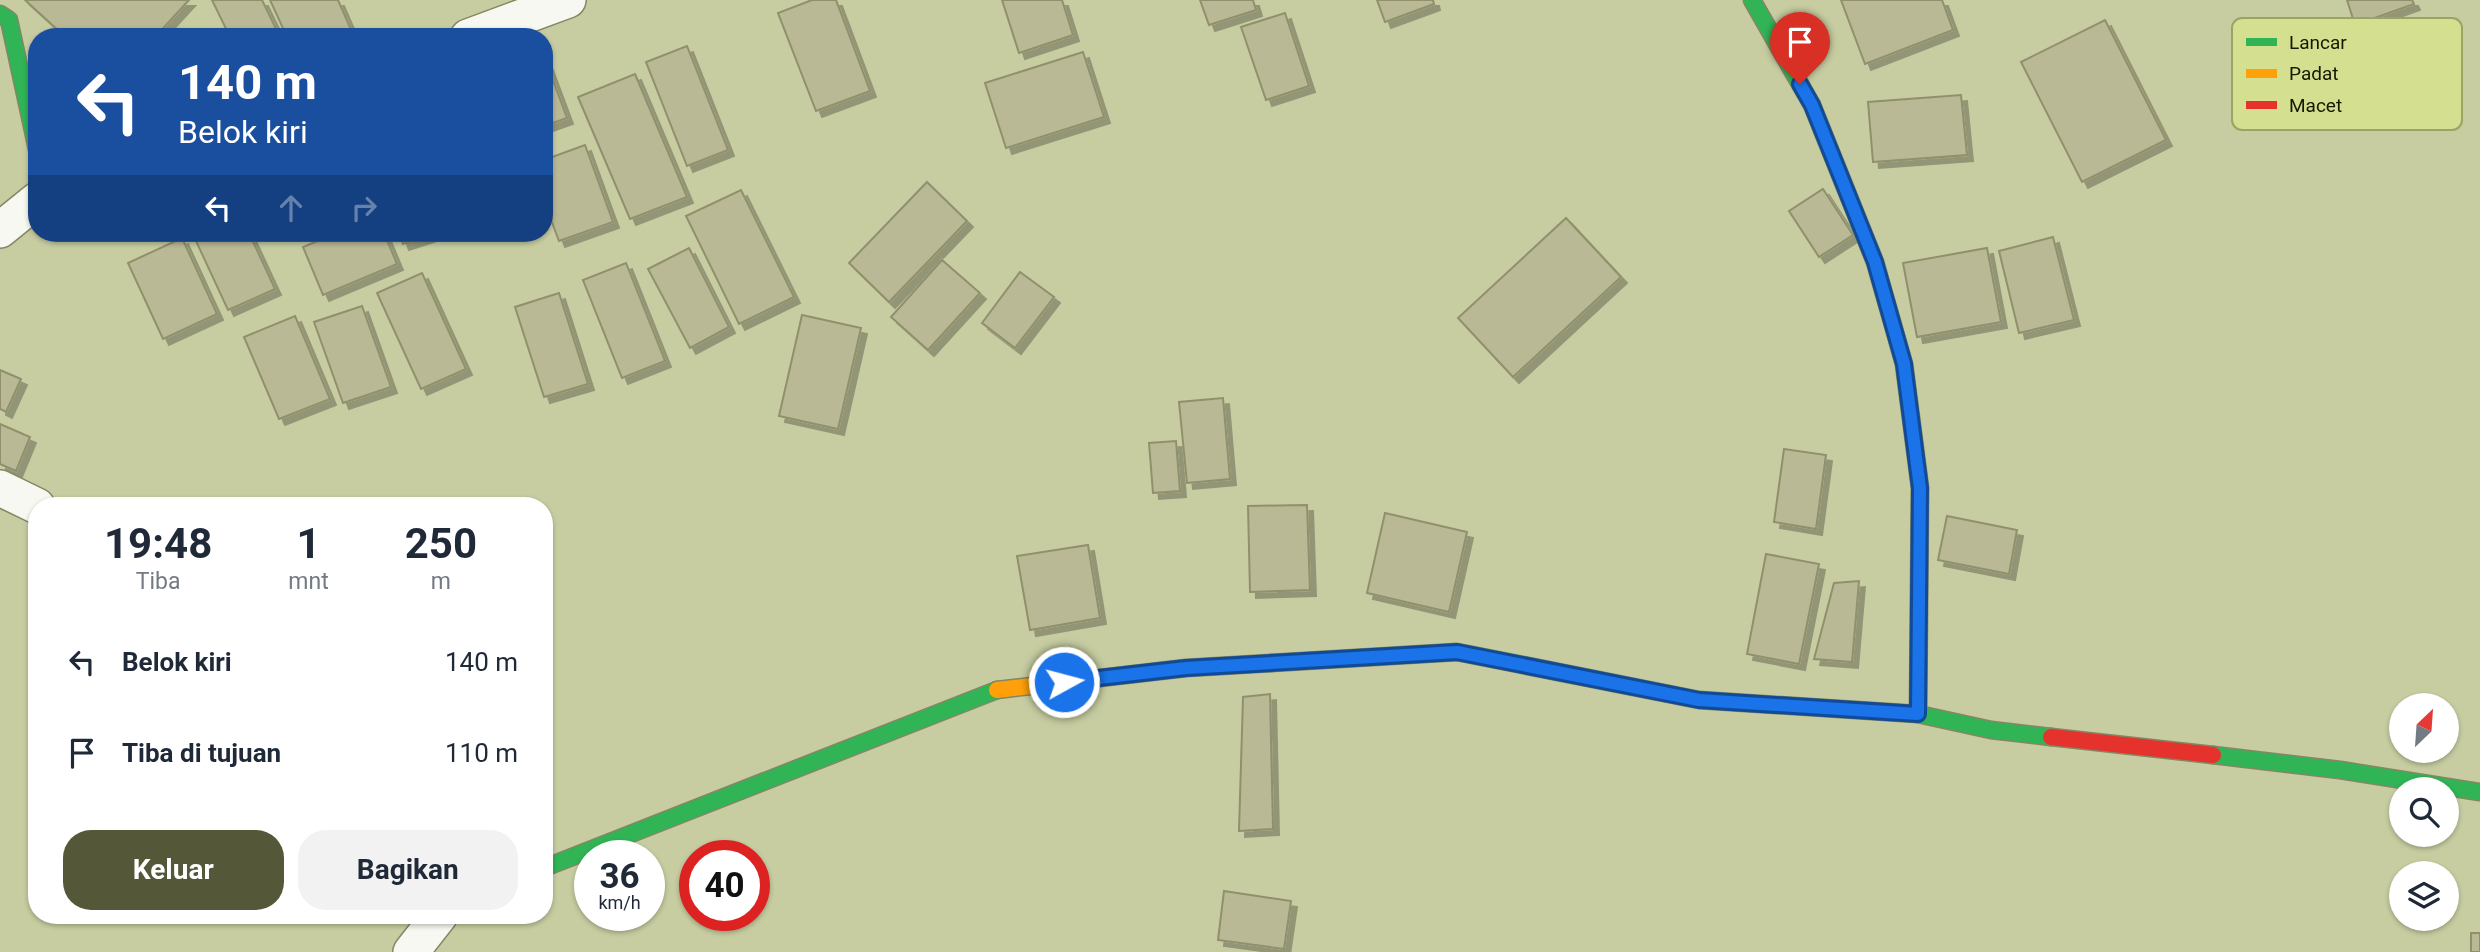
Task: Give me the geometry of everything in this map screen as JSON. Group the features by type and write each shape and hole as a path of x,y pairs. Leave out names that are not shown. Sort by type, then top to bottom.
{"street":[{"path":"492,28 568,0"},
{"path":"1752,0 1812,105 1875,262 1904,364 1920,488 1918,714"},
{"path":"0,14 9,20 28,108"},
{"path":"0,230 28,207"},
{"path":"0,488 28,502"},
{"path":"553,864 991,691 1186,668 1457,652 1699,700 1918,714 1991,730 2340,770 2480,792"},
{"path":"411,952 433,924"}],"building":[{"path":"25,0 189,0 163,28 55,28"},
{"path":"212,0 262,0 276,28 226,28"},
{"path":"270,0 338,0 350,28 283,28"},
{"path":"812,0 836,0 870,91 816,111 778,13"},
{"path":"1002,0 1062,0 1073,35 1019,53"},
{"path":"1200,0 1253,0 1256,10 1209,25"},
{"path":"1377,0 1433,0 1434,4 1385,22"},
{"path":"1841,0 1942,0 1953,30 1865,64"},
{"path":"2347,0 2412,0 2414,4 2375,18 2353,18"},
{"path":"1285,13 1309,86 1266,100 1241,27"},
{"path":"2105,20 2166,140 2082,182 2021,62"},
{"path":"687,46 728,150 687,166 646,62"},
{"path":"1083,52 1104,117 1006,148 985,83"},
{"path":"635,74 687,197 630,219 578,97"},
{"path":"553,80 567,118 553,123"},
{"path":"1961,95 1967,155 1873,162 1868,102"},
{"path":"585,145 613,222 559,241 553,225 553,157"},
{"path":"927,182 967,221 889,302 849,263"},
{"path":"1823,189 1853,235 1819,257 1789,211"},
{"path":"741,190 794,297 739,324 686,216"},
{"path":"1566,218 1621,277 1513,377 1458,318"},
{"path":"2053,237 2074,320 2019,333 1999,251"},
{"path":"173,242 184,242 217,314 163,339 128,263"},
{"path":"196,242 253,242 275,289 228,310"},
{"path":"315,242 388,242 397,264 323,295 303,247"},
{"path":"689,248 729,327 690,348 648,269"},
{"path":"1987,248 2001,322 1917,337 1903,263"},
{"path":"942,260 980,293 928,350 891,317"},
{"path":"626,263 665,361 622,378 583,280"},
{"path":"1020,272 1054,297 1015,348 982,323"},
{"path":"422,273 466,369 421,389 377,293"},
{"path":"559,293 588,384 544,397 515,307"},
{"path":"362,306 391,387 343,403 314,322"},
{"path":"802,315 861,328 838,429 779,416"},
{"path":"295,316 330,399 279,419 244,337"},
{"path":"0,370 21,379 6,412 0,409"},
{"path":"1223,398 1230,479 1187,483 1179,402"},
{"path":"0,424 30,437 16,471 0,464"},
{"path":"1176,441 1180,491 1153,493 1149,443"},
{"path":"1784,449 1826,455 1816,529 1774,522"},
{"path":"1307,505 1310,590 1250,592 1248,506"},
{"path":"1385,513 1467,532 1449,612 1367,593"},
{"path":"1947,516 2017,530 2009,574 1938,560"},
{"path":"1088,545 1100,618 1030,630 1017,556"},
{"path":"1766,554 1819,564 1799,664 1747,654"},
{"path":"1859,581 1852,662 1814,659 1834,583"},
{"path":"1270,694 1273,829 1239,831 1243,697"},
{"path":"1224,891 1291,901 1284,949 1218,940"},
{"path":"2471,933 2480,933 2480,952 2471,952"}],"traffic: fast":[{"path":"1752,0 1812,105 1875,262 1904,364 1920,488 1918,714"},
{"path":"0,14 9,20 28,108"},
{"path":"1271,663 1457,652 1699,700 1918,714 1991,730 2051,737"},
{"path":"553,864 997,690"},
{"path":"2213,755 2340,770 2480,792"}],"traffic: slow":[{"path":"997,690 1186,668 1271,663"}],"traffic: jam":[{"path":"2051,737 2213,755"}],"route":[{"path":"1064,682 1186,668 1457,652 1699,700 1918,714 1920,488 1904,364 1875,262 1812,105 1800,84"}]}
